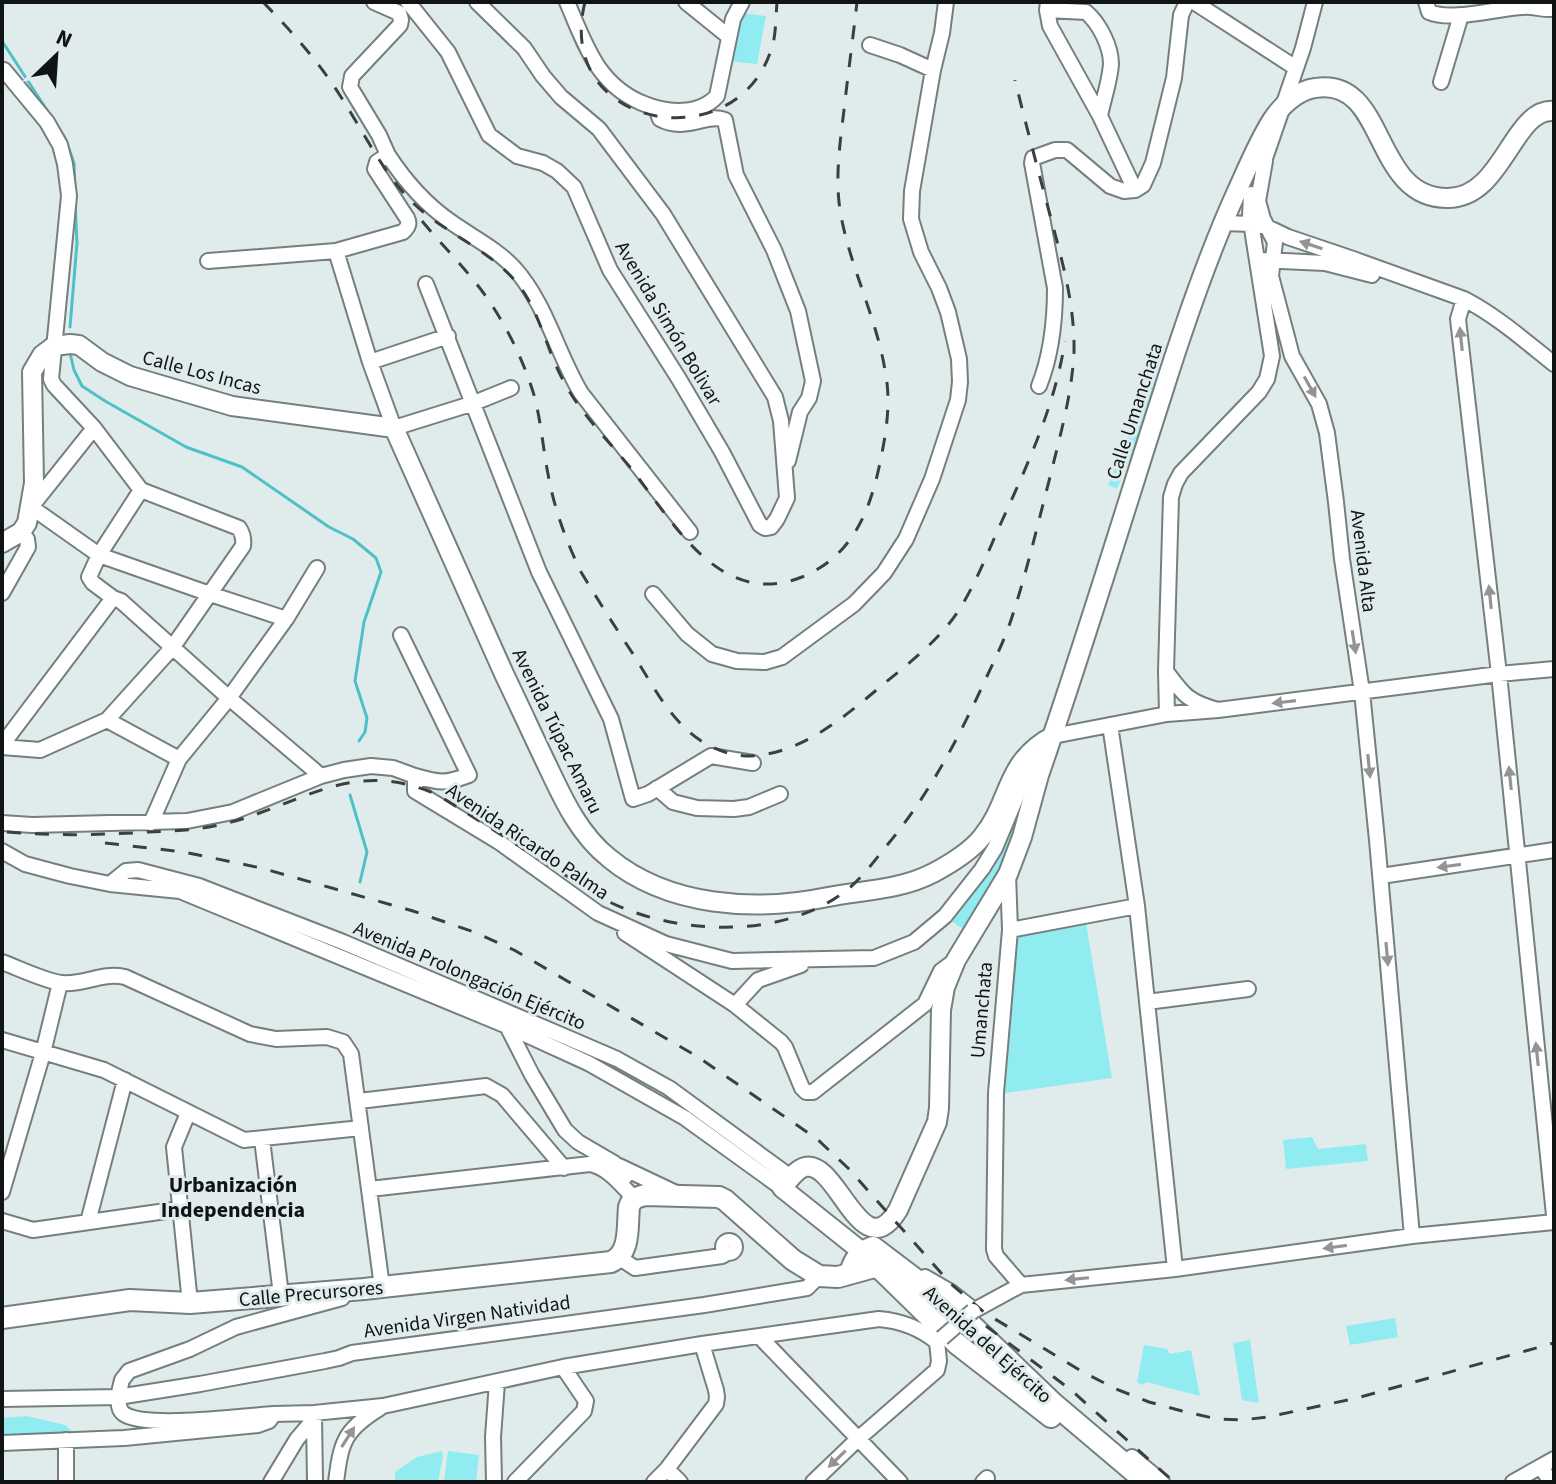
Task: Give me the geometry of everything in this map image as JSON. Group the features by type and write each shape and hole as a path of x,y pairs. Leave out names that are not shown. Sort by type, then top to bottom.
{"main road":[{"path":"1281,109 1308,89 1328,87 1349,93 1358,101 1400,175 1409,185 1426,194 1448,198 1461,196 1481,185 1496,169 1526,124 1535,115 1546,110 1554,111"},
{"name":"Calle Umanchata","path":"1046,740 1190,305 1258,146 1281,109"},
{"name":"Calle Los Incas","path":"54,346 79,345 102,362 130,376 232,406 394,428"},
{"path":"2,543 21,532 27,523 34,483 32,372 42,355 54,346"},
{"name":"Avenida Túpac Amaru","path":"394,428 568,809 606,856 645,881 680,894 766,905 896,887 932,874 981,838 996,814 1013,774 1025,757 1046,740"},
{"name":"Umanchata","path":"1008,874 1022,837 1046,740"},
{"path":"787,1183 805,1167 815,1167 827,1176 854,1214 866,1225 881,1226 895,1215 937,1122 941,1010 945,987 956,960 1008,874"},
{"name":"Avenida del Ejército","path":"787,1183 874,1255 956,1310 1054,1404 1146,1482"},
{"path":"620,1258 625,1251 629,1207 638,1197 683,1196 719,1197 725,1200 793,1260 819,1276 838,1277 850,1273 874,1255"},
{"name":"Avenida del Ejército","path":"874,1255 957,1344 1130,1482"},
{"name":"Calle Precursores","path":"2,1318 130,1300 190,1303 373,1288 611,1262 620,1258"}],"street":[{"path":"374,2 399,13 400,25 352,76 350,87 388,155 428,205 497,253 517,271 536,297 581,393 690,532"},
{"name":"Avenida Simón Bolivar","path":"408,2 448,52 489,135 517,156 543,163 557,171 574,187 610,270 679,379 760,525 765,528 771,527 777,519 787,498 785,473"},
{"path":"477,2 524,48 561,97 599,129 663,214 775,397 781,421 785,473"},
{"path":"567,2 582,38 607,81 621,93 656,108 672,111 691,110 715,99 720,88 734,14 742,2"},
{"path":"686,2 728,36"},
{"path":"653,594 687,634 712,654 737,661 765,662 782,657 854,604 884,573 906,539 932,479 958,400 960,382 959,359 948,312 921,252 911,219 912,191 946,2"},
{"path":"1039,386 1049,348 1055,288 1033,158 1055,150 1067,150 1110,186 1124,191 1143,185 1153,163 1174,78 1181,15 1187,2"},
{"path":"1194,2 1296,68"},
{"path":"1167,714 1171,497 1181,473 1259,392 1267,379 1271,363 1265,260 1259,226 1250,201 1296,68 1315,2"},
{"path":"1426,2 1429,12 1435,15 1461,15 1528,5 1542,10 1554,9"},
{"path":"1100,116 1111,63 1106,41 1086,12 1047,6 1050,26 1100,116 1135,190"},
{"path":"1441,82 1461,15"},
{"path":"870,45 933,70"},
{"path":"2,746 40,750 107,720 172,648 243,546 243,534 239,528 141,490 94,428 54,385 51,379 69,196 65,164 60,145 47,122 4,70"},
{"path":"656,108 660,119 668,123 685,124 718,117 726,122 736,175 774,250 798,311 813,381 809,398 800,412 785,473"},
{"path":"208,261 338,256 403,232 409,221 375,169 377,162 388,155"},
{"path":"1223,223 1259,226 1368,264 1463,302 1554,374"},
{"name":"Avenida Túpac Amaru","path":"338,256 394,428"},
{"path":"1265,260 1343,266 1481,308 1554,364"},
{"name":"Avenida Alta","path":"1265,260 1292,356 1319,404 1327,433 1362,692 1412,1236"},
{"path":"426,284 539,572 611,719 633,799 648,794 711,756 753,763"},
{"path":"1463,302 1458,319 1499,674 1554,1215"},
{"path":"370,362 448,336"},
{"path":"1271,363 1292,356"},
{"path":"394,428 511,388"},
{"path":"781,421 800,412"},
{"path":"94,428 31,507 99,555 286,619"},
{"path":"141,490 99,555 89,577 121,601 321,776"},
{"path":"2,593 28,547 27,539 21,532"},
{"path":"151,823 179,759 229,698 286,619 317,568"},
{"path":"2,746 113,598"},
{"path":"2,823 187,821 233,812 321,776 371,766 393,768 436,782 449,782 469,775 401,635"},
{"path":"1046,740 1167,714 1554,669"},
{"path":"1166,671 1182,693 1196,704 1218,710"},
{"path":"107,720 179,759"},
{"path":"1110,725 1137,906 1175,1269"},
{"name":"Avenida Ricardo Palma","path":"415,776 415,791 499,842 598,913 666,944 732,961 874,958 914,942 945,916 995,848 1046,740"},
{"path":"657,788 673,802 697,808 749,807 780,794"},
{"path":"1381,876 1554,850"},
{"name":"Avenida Prolongación Ejército","path":"2,851 25,864 70,876 110,884 180,891 507,1026 588,1063 685,1118 787,1183"},
{"name":"Avenida Prolongación Ejército","path":"110,884 126,871 138,870 199,886 343,942 617,1059 669,1088 787,1183"},
{"name":"Umanchata","path":"1008,874 1010,930 996,1093 994,1249 996,1256 1021,1285"},
{"path":"1010,930 1137,906"},
{"path":"598,913 735,1005 783,1045 806,1092 813,1092 925,1004 941,971 956,960"},
{"path":"735,1005 758,980 816,960"},
{"path":"2,962 60,983 82,982 110,974 125,977 250,1034 276,1039 327,1037 343,1042 351,1054 370,1189 373,1288 236,1327 190,1349 129,1371 122,1380 118,1397 124,1414 144,1420 170,1422 274,1414 314,1415 383,1406 563,1367 879,1319 898,1320 940,1340"},
{"path":"2,1192 60,983"},
{"path":"1147,1002 1248,989"},
{"path":"507,1026 565,1130 578,1142 614,1163 683,1196"},
{"path":"2,1040 104,1070 244,1140 361,1128"},
{"path":"88,1222 125,1080"},
{"path":"359,1101 478,1085 492,1088 502,1095 564,1168"},
{"path":"188,1113 174,1147 190,1303"},
{"path":"262,1139 281,1295"},
{"path":"614,1163 638,1197"},
{"path":"370,1189 590,1164 601,1166 638,1197"},
{"path":"2,1221 33,1230 180,1209"},
{"path":"813,1482 937,1370 940,1340 974,1310 1021,1285 1175,1269 1412,1236 1554,1222"},
{"path":"874,1255 887,1252 974,1310"},
{"path":"620,1258 635,1268 727,1253"},
{"name":"Avenida Virgen Natividad","path":"2,1399 118,1397 325,1361 352,1353 807,1288 819,1276"},
{"path":"759,1336 900,1482"},
{"path":"654,1482 716,1404 716,1390 702,1344"},
{"path":"515,1482 584,1411 586,1401 563,1367"},
{"path":"494,1482 497,1382"},
{"path":"336,1482 340,1451 346,1436 383,1406"},
{"path":"2,1443 124,1438 258,1425 269,1421 274,1414"},
{"path":"271,1482 314,1415"},
{"path":"314,1415 315,1482"},
{"path":"1089,1435 1110,1440 1162,1482"},
{"path":"66,1440 66,1482"},
{"path":"1513,1482 1547,1463 1551,1482"},
{"path":"667,1469 680,1482"}],"shaded area":[{"path":"739,13 766,16 757,64 728,61"},
{"path":"1169,349 1141,432 1117,489 1108,485"},
{"path":"1025,783 1027,796 1004,869 966,931 948,919"},
{"path":"1086,923 1112,1078 1005,1093 1018,934"},
{"path":"1312,1137 1318,1149 1366,1144 1368,1161 1286,1169 1283,1140"},
{"path":"1395,1318 1398,1337 1350,1345 1346,1326"},
{"path":"1250,1340 1259,1403 1242,1400 1233,1343"},
{"path":"1144,1345 1167,1349 1170,1354 1191,1350 1200,1396 1137,1382"},
{"path":"27,1416 65,1425 74,1433 2,1437 2,1418"},
{"path":"442,1451 438,1482 395,1482 395,1472 417,1457"},
{"path":"448,1451 479,1455 476,1482 444,1482"}],"waterway":[{"path":"2,41 65,138 74,163 75,189"},
{"path":"70,327 77,243 75,200"},
{"path":"70,353 82,386 186,447 242,467 329,527 353,539 376,558 381,572 364,622 355,681 367,718 365,732 359,741"},
{"path":"350,795 367,852 360,882"},
{"path":"331,946 365,960"},
{"path":"578,1051 619,1068"}],"railway":[{"path":"263,2 324,72 381,163 409,199 496,263 521,288 570,392 680,533 700,554 722,570 746,581 772,584 802,577 822,567 851,539 869,503 885,433 888,397 885,370 844,230 839,198 840,147 857,2"},
{"path":"585,2 583,46 597,80 623,104 657,116 694,116 728,104 757,78 774,39 777,2"},
{"path":"7,832 95,834 201,828 240,820 321,790 348,783 376,781 405,784 438,795 600,897 627,910 658,919 690,925 755,925 817,909 843,893 872,864 928,789 994,662 1023,582 1065,415 1074,352 1070,300 1015,80"},
{"path":"422,221 482,291 519,354 536,405 557,512 581,572 675,717 697,738 735,755 755,756 780,751 813,737 916,657 952,621 976,578 1030,456 1055,388 1065,341"},
{"path":"105,843 184,852 261,868 413,911 514,950 698,1057 817,1139 848,1168 950,1283 985,1313 1083,1372 1149,1402 1217,1419 1268,1417 1357,1398 1554,1343"},
{"path":"986,1326 1071,1390 1174,1482"}],"district":[{"name":"Urbanización Independencia","path":"233,1196"}]}
